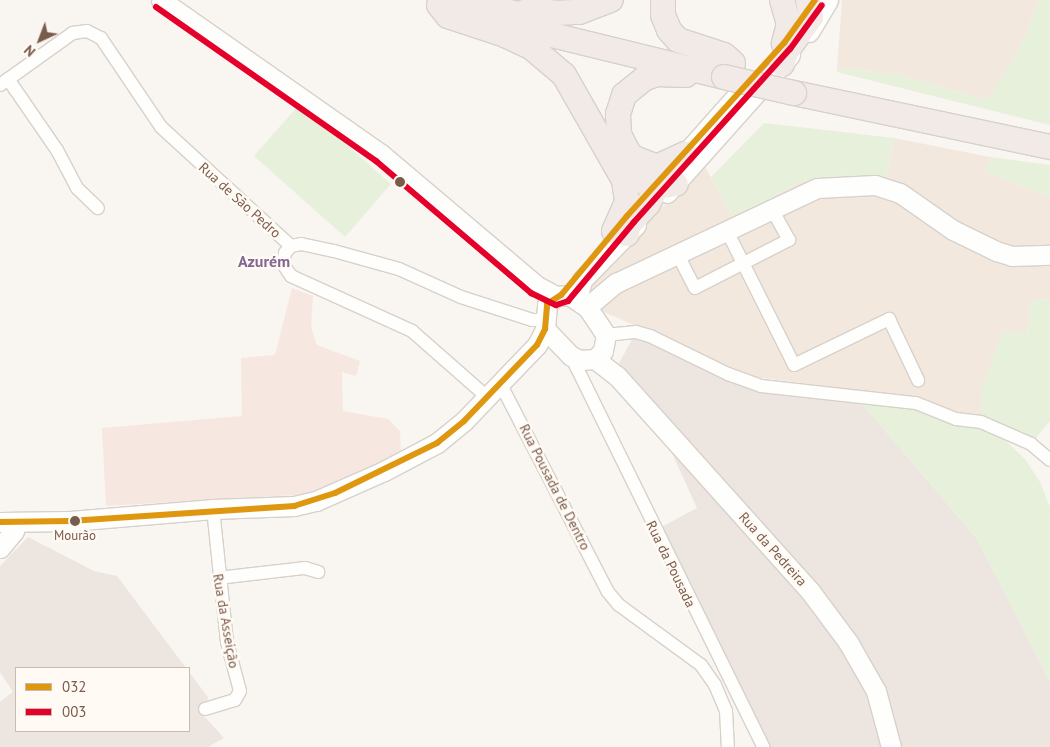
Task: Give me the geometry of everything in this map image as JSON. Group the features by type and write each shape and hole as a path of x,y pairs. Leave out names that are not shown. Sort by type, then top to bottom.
{"highway":[{"path":"517,15 530,10 556,14 579,12 611,0"},
{"path":"663,0 663,15 669,30 678,40 724,55 729,70"},
{"path":"782,0 790,24 783,54"},
{"path":"783,54 811,17 813,1"},
{"path":"442,2 517,15 729,70"},
{"path":"442,2 1050,147"},
{"path":"442,2 448,16 505,34 531,47 554,64 623,157 665,186 620,233"},
{"path":"620,233 628,194 618,124 624,95 635,82 657,74 714,81 729,70"},
{"path":"799,86 1050,134"},
{"path":"623,157 656,167 684,154"}],"street":[{"path":"160,0 381,154 537,286 588,351"},
{"name":"Rua de São Pedro","path":"4,82 73,33 87,31 101,38 160,126 291,246 300,244 334,251 399,269 461,297 532,320 557,312"},
{"path":"665,186 684,154 783,54"},
{"path":"665,186 783,54"},
{"path":"4,82 57,150 77,188 98,208"},
{"path":"557,312 771,207 816,188 875,185 900,193 953,230 996,250 1012,256 1050,255"},
{"path":"677,253 695,288 789,240 771,207"},
{"path":"726,229 794,365 889,319 918,380"},
{"path":"8,522 70,521 213,509 294,506 335,493 437,443 500,383 620,233"},
{"path":"291,246 285,253 283,264 291,276 412,331 487,397"},
{"path":"557,312 588,351"},
{"path":"588,351 629,332 650,336 728,374 761,386 916,404 956,419 981,422 1031,444 1050,460"},
{"name":"Rua da Pedreira","path":"588,351 617,376 810,590 848,642 876,691 891,747"},
{"name":"Rua da Pousada","path":"588,351 581,380 763,747"},
{"name":"Rua Pousada de Dentro","path":"500,383 608,592 619,605 701,665 726,711 728,747"},
{"name":"Rua da Asseição","path":"206,709 235,700 240,691 227,642 218,578 213,509"},
{"path":"0,548 14,531 8,522"},
{"path":"218,578 305,568 318,572"}],"shaded area":[{"path":"842,0 1039,0 1025,38 991,97 985,100 897,74 837,68"},
{"path":"894,138 990,157 986,172 1050,197 1050,299 1031,300 1027,334 981,418 962,416 914,397 754,377 599,310 589,291 589,281 704,165 734,218 800,182 834,175 886,178"},
{"path":"292,288 313,296 311,327 317,345 360,361 356,376 342,372 343,411 388,419 400,431 401,456 314,494 106,506 102,428 242,416 241,358 275,355"},
{"path":"636,332 728,374 858,399 977,539 1050,682 1050,747 764,747 654,531 697,508 657,420 615,371"},
{"path":"28,537 94,571 117,576 185,667 15,667 15,732 190,732 190,673 208,697 204,716 224,738 208,747 0,747 0,702 13,692 0,672 0,566"}],"green space":[{"path":"1039,0 1050,0 1050,125 837,72 837,68 897,74 985,100 991,96 1025,38"},
{"path":"297,107 324,125 391,184 345,237 254,156"},
{"path":"764,123 894,138 886,178 834,175 800,182 734,218 711,177"},
{"path":"990,157 1050,165 1050,197 986,172"},
{"path":"1050,299 1050,421 1035,439 981,418 982,388 1003,330 1027,334 1031,300"},
{"path":"858,399 902,405 993,429 1025,459 1040,482 1050,507 1050,682 977,539"}],"transit line":[{"name":"032","path":"0,522 70,521 294,506 335,493 437,443 464,421 537,345 545,329 547,304 561,295 627,216 784,43 815,0"},
{"name":"003","path":"156,7 376,161 531,293 556,305 568,301 634,222 790,49 822,5"}],"place":[{"name":"Mourão","path":"75,521"}],"district":[{"name":"Azurém","path":"264,261"}]}
